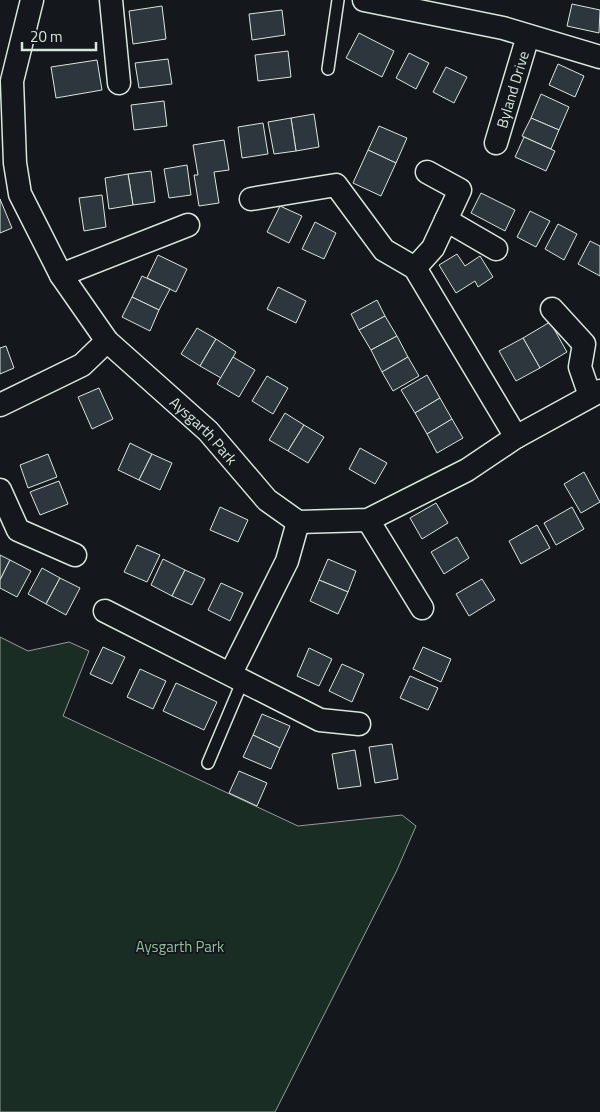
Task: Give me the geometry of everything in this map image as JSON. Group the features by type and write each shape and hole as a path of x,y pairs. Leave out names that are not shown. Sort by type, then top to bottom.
{"street":[{"name":"Aysgarth Park","path":"32,0 6,80 7,165 61,276 107,340 208,430 267,500 298,522"},
{"path":"111,0 119,83"},
{"name":"Byland Drive","path":"364,0 464,20 600,57"},
{"name":"Byland Drive","path":"496,142 528,36"},
{"path":"415,268 433,248 460,190 427,172"},
{"path":"251,199 336,185 384,250 415,268 516,437"},
{"path":"446,220 496,249"},
{"path":"61,276 188,225"},
{"path":"237,676 287,561 298,522 368,520 467,470 516,437 595,393 580,368 584,344 552,308"},
{"path":"0,405 82,366 107,340"},
{"path":"0,490 18,530 75,556"},
{"path":"368,520 422,608"},
{"path":"105,611 237,676 320,720 359,724"}],"lane":[{"path":"328,69 338,0"},
{"path":"208,762 237,676"}],"green space":[{"name":"Aysgarth Park","path":"0,637 28,651 69,642 89,651 63,716 298,826 402,815 416,826 397,870 275,1112 0,1112"}],"building":[{"path":"572,4 600,10 599,33 567,26"},
{"path":"162,6 166,39 133,44 129,11"},
{"path":"282,10 285,35 252,40 249,14"},
{"path":"359,33 394,51 382,77 346,58"},
{"path":"288,51 291,77 258,81 255,55"},
{"path":"409,53 429,63 416,89 396,78"},
{"path":"168,59 172,84 139,88 135,63"},
{"path":"97,60 102,90 56,98 51,67"},
{"path":"558,64 584,76 575,97 549,85"},
{"path":"446,67 467,77 454,103 433,92"},
{"path":"541,94 569,107 559,130 531,118"},
{"path":"164,101 167,126 134,130 131,105"},
{"path":"314,114 319,147 296,151 291,118"},
{"path":"291,118 296,151 274,154 268,122"},
{"path":"531,118 559,130 551,149 522,136"},
{"path":"263,123 268,154 242,158 238,127"},
{"path":"379,126 407,138 396,163 368,150"},
{"path":"524,137 555,151 546,171 515,157"},
{"path":"224,140 229,170 214,172 219,203 199,206 194,175 198,175 193,145"},
{"path":"368,150 396,163 381,196 353,183"},
{"path":"187,165 191,195 169,198 164,169"},
{"path":"151,171 155,202 133,205 128,174"},
{"path":"128,174 133,205 109,209 105,178"},
{"path":"481,193 515,210 505,231 471,213"},
{"path":"102,195 106,227 84,231 79,198"},
{"path":"0,199 12,228 0,233"},
{"path":"280,206 302,216 289,243 267,232"},
{"path":"530,211 550,221 536,247 517,237"},
{"path":"315,222 336,233 324,259 302,249"},
{"path":"558,224 577,234 564,260 545,249"},
{"path":"590,241 600,246 600,276 578,264"},
{"path":"457,254 465,266 480,256 493,277 478,287 475,281 456,293 439,265"},
{"path":"158,255 187,269 176,292 147,278"},
{"path":"142,276 170,289 159,310 132,297"},
{"path":"278,287 306,301 296,323 267,309"},
{"path":"132,297 159,310 150,331 122,317"},
{"path":"377,300 385,316 359,330 351,314"},
{"path":"385,316 397,336 371,350 359,330"},
{"path":"550,322 567,352 540,368 523,338"},
{"path":"197,328 216,339 200,366 181,354"},
{"path":"397,336 408,357 382,372 371,350"},
{"path":"523,338 540,368 516,381 499,351"},
{"path":"216,339 236,352 221,378 200,366"},
{"path":"6,346 14,368 0,374 0,348"},
{"path":"233,357 255,370 239,397 217,384"},
{"path":"408,357 419,376 393,391 382,372"},
{"path":"427,375 440,398 415,413 401,390"},
{"path":"267,376 288,388 273,414 252,401"},
{"path":"99,388 113,419 92,429 78,397"},
{"path":"440,398 452,419 427,434 415,413"},
{"path":"285,413 304,425 288,451 269,440"},
{"path":"452,419 463,438 437,453 427,434"},
{"path":"304,425 324,437 308,463 288,451"},
{"path":"130,443 152,454 139,480 118,470"},
{"path":"360,448 387,463 375,484 349,469"},
{"path":"48,454 57,477 28,488 20,465"},
{"path":"152,454 172,463 160,490 139,480"},
{"path":"584,472 600,502 581,513 564,484"},
{"path":"59,481 68,504 40,515 30,492"},
{"path":"436,503 448,523 422,539 410,518"},
{"path":"220,507 248,520 238,542 210,530"},
{"path":"572,507 584,529 556,545 544,523"},
{"path":"537,525 550,548 521,564 509,541"},
{"path":"457,537 469,558 444,574 431,552"},
{"path":"137,545 160,555 147,582 124,572"},
{"path":"0,555 10,560 0,580"},
{"path":"163,559 185,570 172,596 151,585"},
{"path":"328,559 356,571 348,592 319,580"},
{"path":"10,560 31,571 17,597 0,588 0,580"},
{"path":"42,568 60,578 46,604 28,594"},
{"path":"185,570 205,579 192,605 172,596"},
{"path":"60,578 80,588 66,615 46,604"},
{"path":"482,579 495,600 469,616 456,594"},
{"path":"319,580 348,592 338,614 310,601"},
{"path":"221,583 243,593 230,621 208,610"},
{"path":"103,647 125,657 112,684 90,674"},
{"path":"423,647 451,659 441,682 413,669"},
{"path":"309,648 332,659 319,686 297,676"},
{"path":"342,664 364,674 352,702 329,691"},
{"path":"140,669 166,681 153,709 127,697"},
{"path":"410,676 438,688 428,710 400,698"},
{"path":"176,683 217,702 204,730 163,711"},
{"path":"262,714 290,726 280,748 253,735"},
{"path":"253,735 280,748 271,769 243,757"},
{"path":"392,744 398,779 375,783 369,747"},
{"path":"355,750 361,786 338,789 332,754"},
{"path":"239,771 267,783 257,806 229,793"}]}
